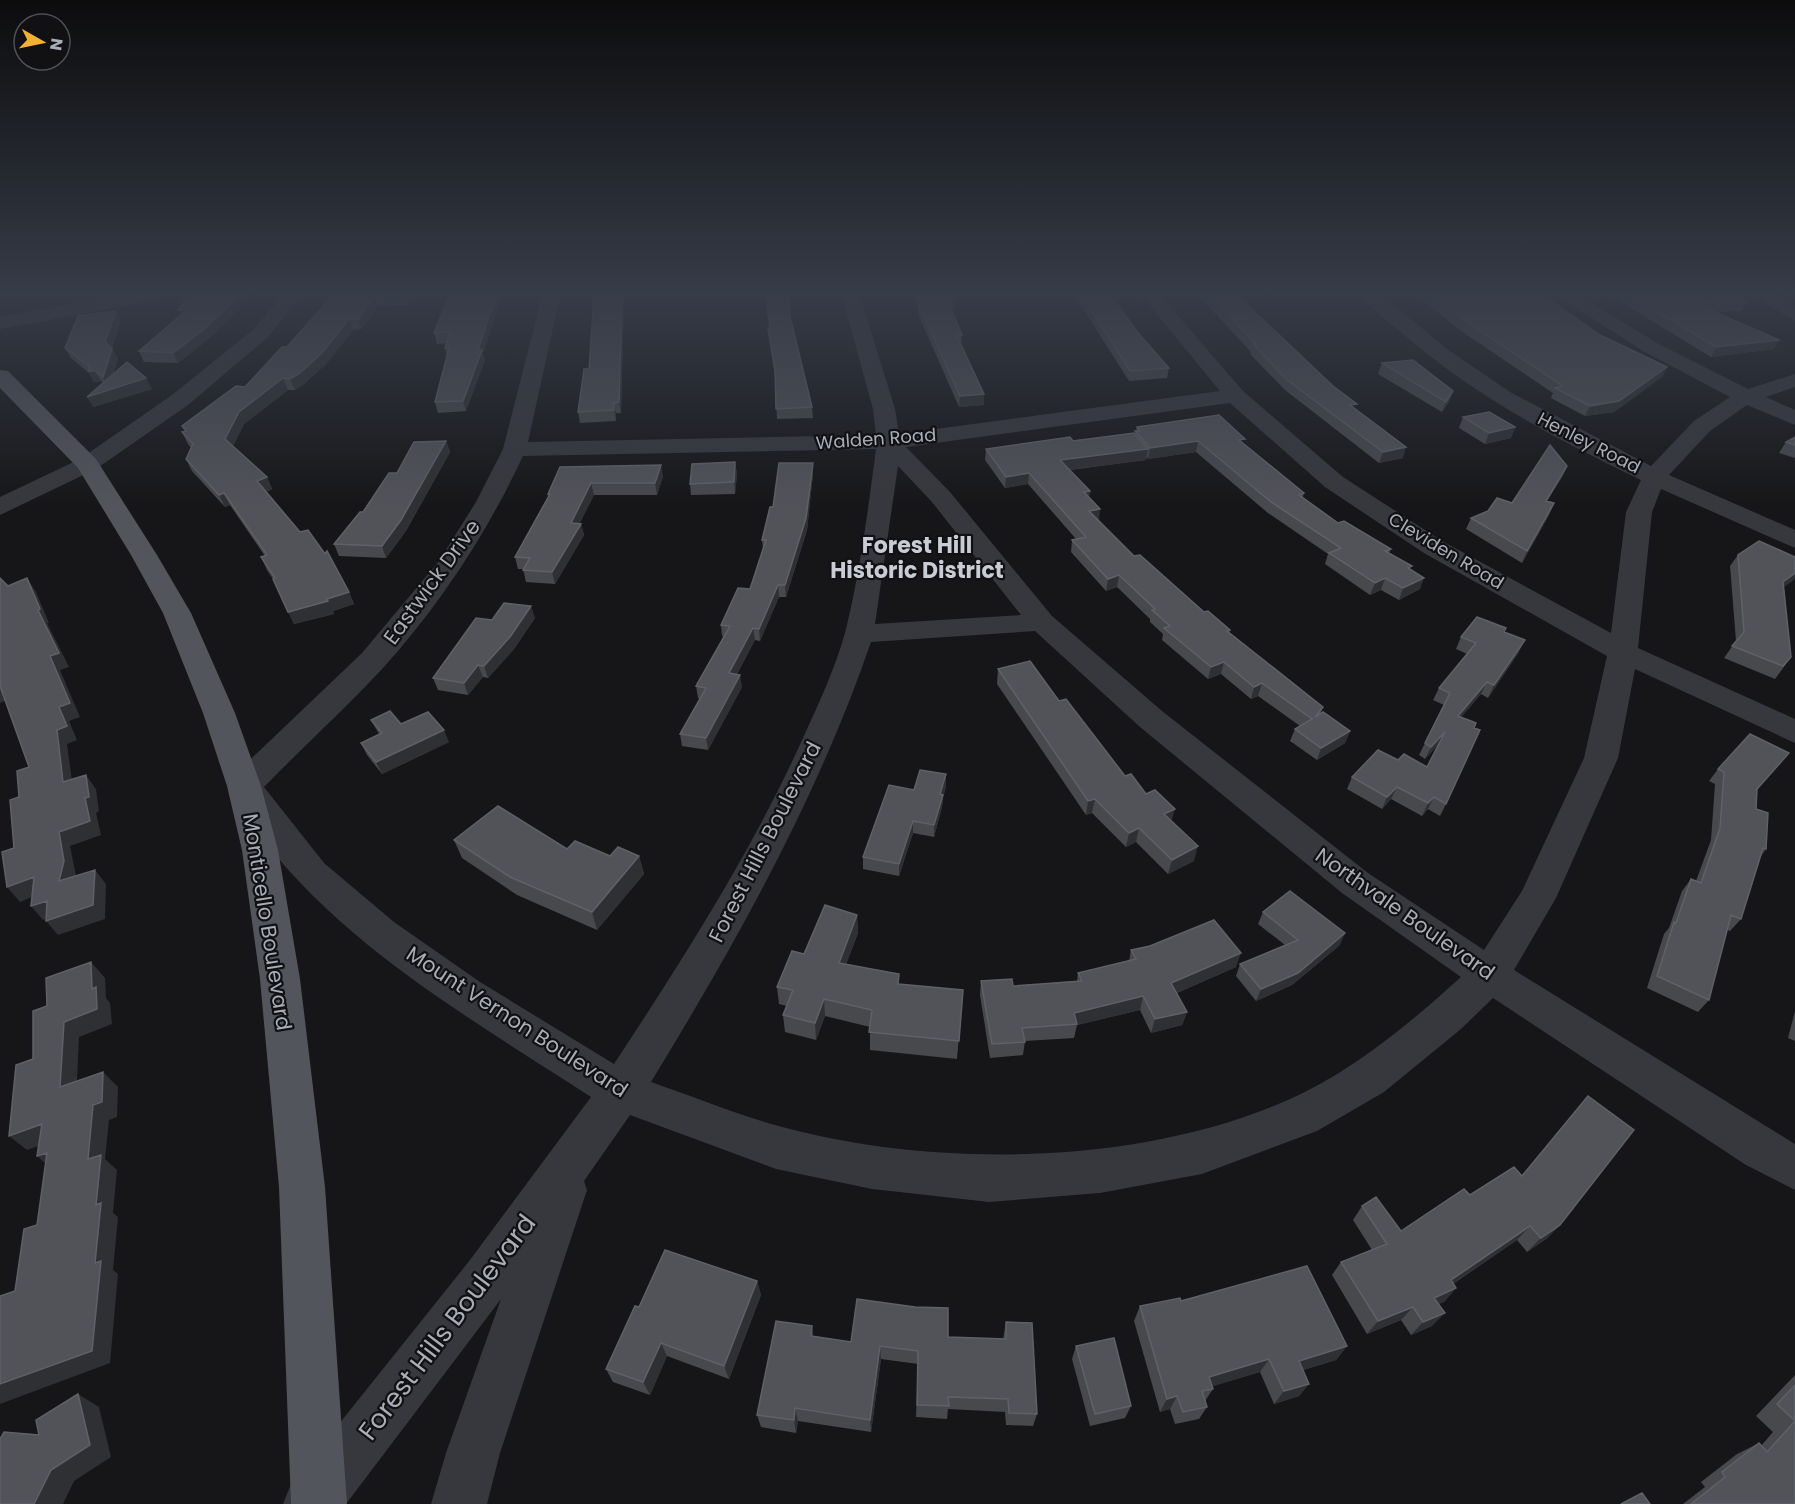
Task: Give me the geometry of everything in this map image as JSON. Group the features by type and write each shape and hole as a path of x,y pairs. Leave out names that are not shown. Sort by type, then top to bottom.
{"main road":[{"name":"Monticello Boulevard","path":"0,376 88,464 177,613 219,713 244,786 260,850 280,979 298,1152 313,1363 316,1501"}],"street":[{"path":"0,507 88,464 223,366"},
{"name":"Eastwick Drive","path":"244,786 351,683 414,612 450,565 489,502 515,449 534,366"},
{"name":"Forest Hills Boulevard","path":"316,1501 487,1277 621,1092 698,970 768,846 812,756 859,634 878,528 888,442 884,409 871,366"},
{"name":"Cleviden Road","path":"1210,366 1235,396 1334,482 1433,546 1623,652 1795,732"},
{"name":"Henley Road","path":"1457,366 1548,423 1654,477 1795,540"},
{"path":"1680,366 1795,418"},
{"name":"Mount Vernon Boulevard","path":"244,786 311,873 380,933 466,994 621,1092 776,1147 872,1167 989,1179 1100,1171 1202,1152 1301,1116 1369,1078 1446,1016 1490,975 1537,898 1601,758 1623,652 1639,512 1654,477 1702,426 1745,397 1795,380"},
{"name":"Walden Road","path":"515,449 888,442 1235,396"},
{"name":"Northvale Boulevard","path":"888,442 942,497 1042,622 1152,719 1355,883 1490,975 1762,1150 1795,1168"},
{"path":"859,634 1042,622"},
{"name":"Forest Hills Boulevard","path":"459,1504 473,1453 538,1261 580,1149"}],"building":[{"path":"89,366 106,366 103,377 95,371 89,371"},
{"path":"122,366 132,366 146,378 87,397"},
{"path":"264,366 307,366 290,379 283,378 239,412 225,439 267,477 257,481 300,532 308,530 325,554 327,551 349,592 327,599 328,601 288,612 273,579 275,578 261,557 267,555 224,493 219,495 186,459 193,444 182,432 186,431 182,426 236,386 245,387"},
{"path":"444,366 476,366 463,401 435,402"},
{"path":"589,366 620,366 619,402 614,403 614,410 578,412 584,369 589,369"},
{"path":"774,366 802,366 812,407 776,409"},
{"path":"946,366 971,366 984,394 960,396"},
{"path":"1127,366 1169,368 1130,371"},
{"path":"1274,366 1312,366 1357,404 1350,405 1406,447 1383,452 1287,380"},
{"path":"1387,366 1421,366 1453,391 1446,402"},
{"path":"1533,366 1667,367 1619,401 1590,406 1555,388 1563,386"},
{"path":"1489,412 1515,427 1489,433 1463,417"},
{"path":"1219,415 1245,439 1239,440 1304,493 1299,495 1338,523 1344,521 1391,549 1385,551 1412,566 1408,568 1424,578 1403,588 1385,578 1375,583 1329,553 1341,548 1271,502 1198,441 1150,448 1135,431 1140,431 1137,427"},
{"path":"1134,433 1148,449 1060,460 1090,491 1084,492 1100,509 1089,511 1134,556 1140,555 1204,612 1208,611 1230,630 1227,631 1323,707 1315,717 1323,712 1350,731 1321,748 1295,729 1312,719 1262,683 1254,687 1224,662 1211,667 1164,628 1170,626 1119,575 1108,579 1072,540 1086,537 1029,473 1006,477 986,449 1070,437 1073,441"},
{"path":"1795,437 1795,445 1786,442"},
{"path":"446,441 401,520 382,546 334,544 360,512 363,512 389,473 397,473 414,442"},
{"path":"1550,445 1567,466 1546,501 1554,503 1527,551 1471,518 1488,511 1497,498 1512,503"},
{"path":"735,462 734,482 690,484 692,464"},
{"path":"779,463 813,463 806,518 785,585 778,585 759,629 753,628 729,673 740,675 706,738 680,734 706,688 696,686 730,626 721,625 738,588 750,589 766,540 762,540 770,507 773,507"},
{"path":"661,465 655,483 591,483 571,523 581,524 552,572 523,570 530,558 515,557 550,494 548,494 560,467"},
{"path":"1759,541 1795,557 1795,573 1783,582 1791,657 1783,666 1732,646 1744,632 1738,555"},
{"path":"0,578 8,586 27,578 40,609 38,610 59,653 50,656 70,703 59,707 67,726 57,730 63,782 86,775 89,797 85,798 90,821 59,832 64,861 59,881 95,870 93,905 46,921 47,901 31,906 34,877 7,887 2,852 14,848 10,800 19,797 17,771 29,767 0,686"},
{"path":"504,603 531,606 510,637 484,666 478,665 464,683 433,678 476,618 492,620"},
{"path":"1477,617 1506,628 1504,632 1525,640 1494,685 1487,682 1458,716 1476,723 1474,728 1480,730 1446,804 1434,797 1428,803 1397,787 1387,797 1352,777 1378,750 1398,760 1404,754 1427,767 1445,732 1431,747 1425,743 1450,693 1439,688 1476,643 1461,637"},
{"path":"1030,661 1059,701 1066,699 1125,776 1131,774 1146,794 1155,790 1175,809 1164,814 1198,846 1172,860 1139,828 1129,833 1095,799 1088,801 998,669"},
{"path":"390,711 401,724 428,712 444,730 376,762 361,743 382,733 371,720"},
{"path":"1750,734 1789,753 1757,789 1756,809 1768,813 1766,849 1763,848 1741,919 1731,915 1709,1000 1657,976 1674,922 1676,923 1691,879 1701,883 1720,828 1724,772 1718,769"},
{"path":"920,770 946,774 940,794 943,795 934,825 913,821 899,864 863,857 889,785 914,790"},
{"path":"498,806 567,849 575,841 610,856 618,847 639,856 592,912 510,877 454,840"},
{"path":"1290,891 1345,933 1298,973 1261,989 1240,964 1298,940 1263,912"},
{"path":"825,905 857,915 839,963 899,974 898,984 963,990 959,1041 869,1032 872,1010 824,999 815,1023 783,1015 793,990 777,987 792,951 804,954"},
{"path":"1214,920 1241,953 1171,983 1187,1012 1155,1019 1143,996 1074,1013 1077,1024 1022,1028 1025,1042 992,1044 981,981 1012,979 1013,986 1082,981 1078,973 1136,959 1131,950 1150,946"},
{"path":"91,962 92,989 96,987 97,1009 64,1022 60,1087 103,1072 102,1102 93,1105 88,1159 101,1155 96,1205 101,1203 95,1263 101,1261 92,1351 0,1384 0,1296 15,1291 24,1229 37,1225 47,1153 37,1156 42,1124 9,1136 16,1065 33,1059 33,1011 47,1006 46,978"},
{"path":"1588,1096 1634,1130 1560,1225 1541,1238 1530,1226 1451,1280 1456,1288 1434,1298 1445,1313 1423,1322 1413,1307 1378,1321 1341,1262 1387,1244 1362,1206 1376,1197 1401,1231 1464,1189 1470,1195 1514,1167 1522,1176"},
{"path":"665,1250 757,1281 724,1366 661,1343 643,1382 606,1369 635,1306 639,1307"},
{"path":"1307,1266 1347,1346 1299,1361 1309,1384 1284,1391 1269,1359 1209,1377 1213,1389 1202,1391 1207,1407 1183,1412 1177,1396 1167,1399 1140,1306 1180,1298 1181,1301"},
{"path":"857,1299 915,1307 948,1308 948,1337 1006,1339 1006,1322 1032,1323 1037,1414 1009,1413 1008,1399 948,1397 949,1406 917,1405 918,1351 880,1346 870,1420 795,1408 794,1420 757,1415 776,1321 812,1326 811,1336 851,1342"},
{"path":"1114,1338 1131,1406 1095,1414 1076,1346"},
{"path":"1795,1385 1795,1421 1777,1404"},
{"path":"78,1394 90,1445 51,1470 34,1504 0,1504 0,1439 4,1432 39,1435 36,1420"},
{"path":"1795,1421 1795,1504 1691,1504 1725,1477 1722,1472 1759,1443 1767,1452"},
{"path":"1642,1493 1650,1504 1621,1504"}],"district":[{"name":"Forest Hill Historic District","path":"917,558"}]}
